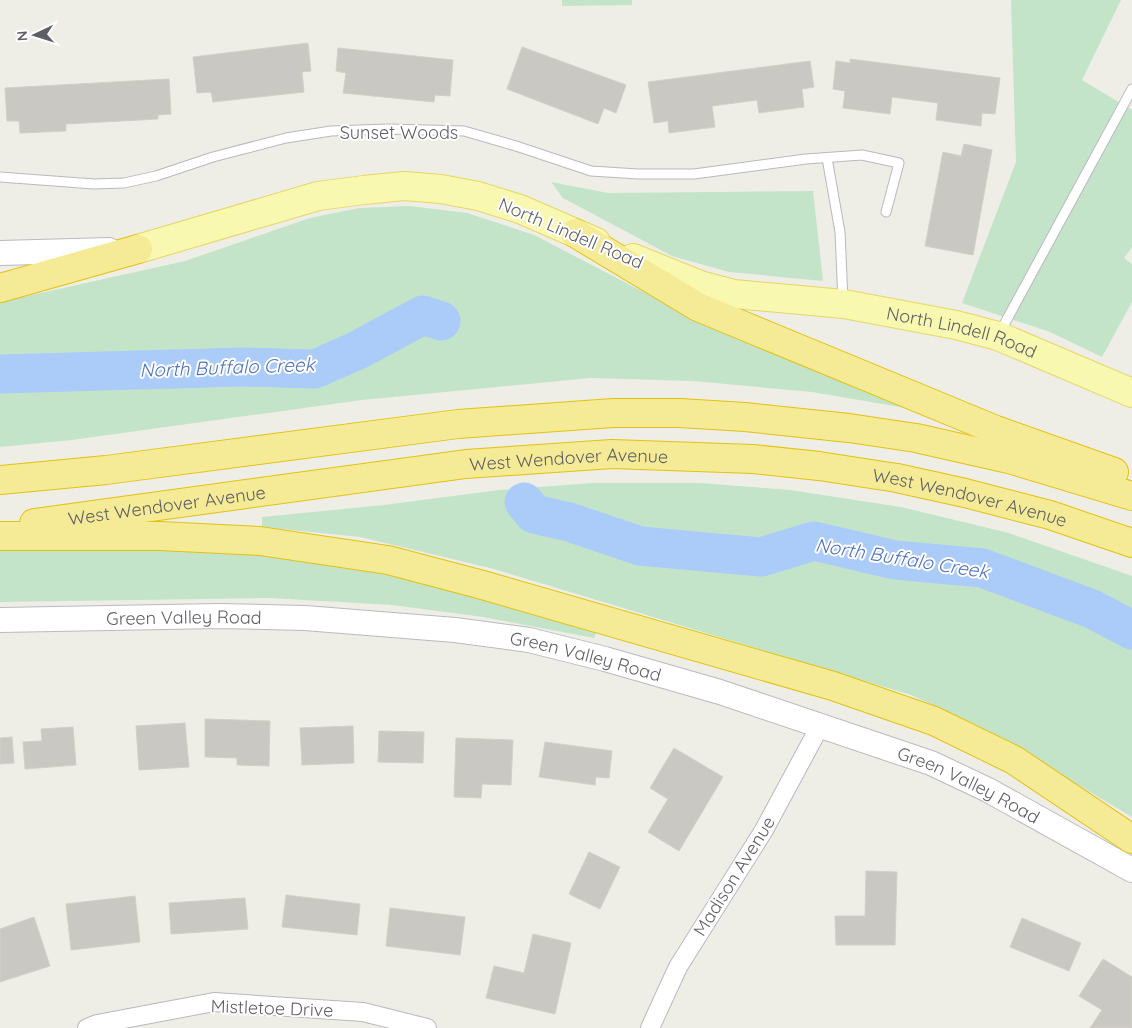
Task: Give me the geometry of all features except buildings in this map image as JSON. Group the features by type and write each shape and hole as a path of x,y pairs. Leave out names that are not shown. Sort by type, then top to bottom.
{"highway":[{"path":"576,233 698,306 996,430 1132,479"},
{"path":"0,288 138,249"},
{"path":"0,480 106,470 458,424 613,413 680,413 820,425 916,438 1009,459 1132,496"},
{"name":"West Wendover Avenue","path":"0,527 466,464 622,454 753,459 819,466 897,478 965,492 1050,515 1132,543"},
{"path":"0,536 160,536 260,541 388,560 479,584 833,686 934,721 1014,760 1132,839"}],"main road":[{"name":"North Lindell Road","path":"0,253 138,249 318,196 404,186 441,189 478,196 520,209 700,286 734,294 844,304 956,325 998,336 1132,393"},
{"name":"Green Valley Road","path":"0,620 115,617 296,618 455,630 529,640 605,659 720,692 931,763 996,795 1132,870"}],"street":[{"name":"Madison Avenue","path":"650,1028 678,967 764,830 820,726"},
{"name":"Mistletoe Drive","path":"87,1028 97,1024 214,1002 363,1012 427,1028"}],"lane":[{"path":"998,336 1132,88"},
{"name":"Sunset Woods","path":"0,177 94,184 124,183 156,176 212,157 286,138 331,131 389,129 464,131 591,171 638,174 694,174 862,155 899,163 886,212"},
{"path":"827,158 840,232 844,304"}],"green space":[{"path":"562,0 632,0 632,5 562,6"},
{"path":"1011,0 1121,0 1082,80 1132,110 1132,247 1124,258 1132,264 1132,302 1102,357 1050,332 962,303 1016,162"},
{"path":"551,182 608,193 813,191 823,281 729,272 672,256 563,198"},
{"path":"409,206 467,213 534,235 661,301 907,401 906,408 812,392 693,381 590,378 362,400 72,440 0,447 0,302 185,261 310,218 359,208"},
{"path":"593,483 700,483 790,490 901,507 1009,533 1132,576 1132,817 979,726 911,695 494,569 360,537 262,527 262,517 384,505 499,490"},
{"path":"93,546 240,551 400,575 597,631 594,638 483,617 392,605 269,598 0,602 0,549"}],"waterway":[{"name":"North Buffalo Creek","path":"0,374 242,367 315,369 358,350 423,315 441,321"},
{"name":"North Buffalo Creek","path":"524,502 534,514 569,522 640,546 761,557 814,541 895,560 982,568 1092,609 1132,630"}]}
